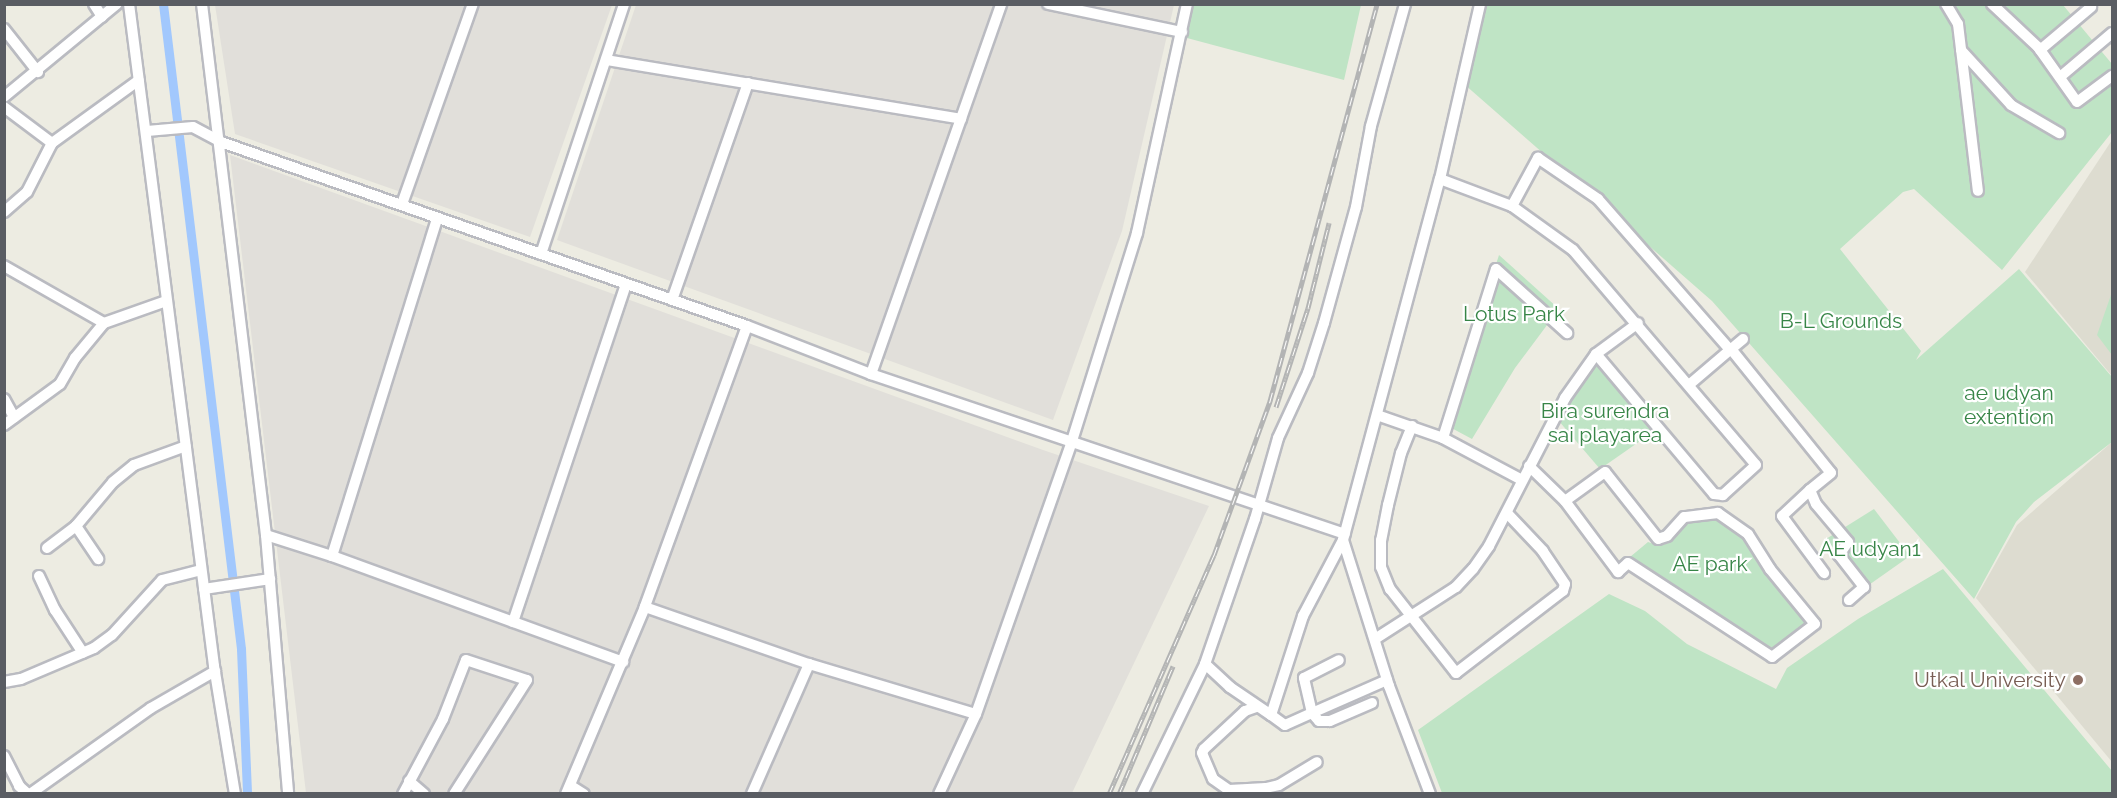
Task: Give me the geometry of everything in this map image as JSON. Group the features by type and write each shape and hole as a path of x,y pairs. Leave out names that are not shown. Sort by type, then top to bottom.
{"street":[{"path":"93,4 102,17"},
{"path":"4,97 38,72 117,4"},
{"path":"129,4 147,131 166,302 201,570 209,588 215,671 235,794"},
{"path":"202,4 266,535 288,794"},
{"path":"402,204 473,4"},
{"path":"542,254 624,4"},
{"path":"871,374 1001,4"},
{"path":"1048,4 1182,32"},
{"path":"939,794 976,714 1071,444 1137,233 1187,4"},
{"path":"1142,794 1206,664 1260,503 1278,438 1308,373 1356,207 1371,126 1405,4"},
{"path":"1271,715 1286,674 1302,616 1344,537 1440,179 1480,4"},
{"path":"1946,4 1958,24 1978,191"},
{"path":"1992,4 2040,50 2077,102 2112,76"},
{"path":"2040,50 2091,7"},
{"path":"4,29 38,72"},
{"path":"2060,77 2112,33"},
{"path":"1961,50 2010,105 2060,132"},
{"path":"606,60 961,119"},
{"path":"4,212 27,192 52,143 139,80"},
{"path":"672,300 748,83"},
{"path":"4,107 52,143"},
{"path":"147,131 194,127 220,142 747,326 871,374 1071,444 1260,503 1344,537"},
{"path":"1512,206 1538,158 1568,177 1606,207 1730,349 1831,473 1782,516 1824,573"},
{"path":"1440,179 1512,206 1573,250 1690,384 1756,465 1723,495 1714,494 1596,354"},
{"path":"332,556 437,219"},
{"path":"4,266 104,323"},
{"path":"1443,438 1496,269 1567,333"},
{"path":"513,622 626,284"},
{"path":"4,425 60,384 75,358 104,323 166,302"},
{"path":"1375,639 1455,586 1473,569 1507,513 1565,398 1596,354 1638,323"},
{"path":"584,794 568,790 645,607 747,326"},
{"path":"1690,384 1743,339"},
{"path":"4,399 14,417"},
{"path":"1377,415 1443,438 1522,480"},
{"path":"1412,426 1401,453 1381,540 1381,567 1390,589 1456,673 1563,591 1565,584 1543,551 1507,513"},
{"path":"47,548 76,526 112,482 134,465 186,446"},
{"path":"1529,466 1565,501 1618,572 1628,563 1772,657 1815,624 1770,569 1748,534 1718,513 1684,517 1666,536 1658,539 1605,472 1565,501"},
{"path":"1810,490 1816,504 1848,542 1839,555 1864,587 1849,600"},
{"path":"76,526 99,556"},
{"path":"266,535 332,556 623,662"},
{"path":"1344,537 1387,680 1430,794"},
{"path":"4,682 21,679 82,653 112,635 162,580 201,570"},
{"path":"39,576 82,653"},
{"path":"209,588 270,579"},
{"path":"645,607 809,664 976,714"},
{"path":"403,794 443,719 466,660 527,680 454,794"},
{"path":"1286,674 1304,678 1339,660"},
{"path":"752,794 809,664"},
{"path":"1206,664 1256,707 1285,725 1387,680"},
{"path":"4,756 8,773 29,794 151,708 215,671"},
{"path":"1304,678 1312,713 1319,722 1330,721 1372,703"},
{"path":"1256,707 1245,711 1204,749 1202,753 1213,779 1229,790 1266,788 1279,785 1317,762"},
{"path":"409,781 424,794"}],"shaded area":[{"path":"215,5 612,5 530,237 235,134"},
{"path":"636,5 1174,5 1122,231 1053,420 557,240"},
{"path":"2112,140 2112,376 2025,272"},
{"path":"230,155 1043,450 1209,506 1072,793 306,793"},
{"name":"Utkal University","path":"2112,442 2112,762 1976,598 2017,525"}],"green space":[{"path":"1193,5 1361,5 1344,80 1187,38"},
{"path":"1482,5 2063,5 2112,64 2112,132 2002,270 1914,189 1903,192 1840,249 1921,351 1916,360 2019,269 2112,377 2112,442 2034,502 2016,522 1974,599 1712,301 1464,84"},
{"name":"Lotus Park","path":"1499,255 1559,309 1515,368 1472,439 1444,424"},
{"path":"2112,292 2112,355 2097,335"},
{"name":"Bira surendra sai playarea","path":"1596,359 1656,430 1600,469 1558,420"},
{"name":"AE udyan1","path":"1874,509 1910,556 1866,587 1826,539"},
{"name":"AE park","path":"1716,518 1744,538 1768,576 1808,624 1773,649 1697,603 1657,585 1630,557 1648,542 1660,546 1668,543 1670,532 1690,520"},
{"path":"1943,569 2112,771 2112,793 1442,793 1418,730 1609,594 1645,611 1687,644 1776,689 1787,668 1858,619"}],"waterway":[{"path":"163,4 241,649 247,794"}],"railway":[{"path":"1109,794 1214,555 1270,401 1377,4"},
{"path":"1276,407 1308,308 1329,223"},
{"path":"1119,794 1173,666"}],"place":[{"name":"Utkal University","path":"2078,680"}],"park label":[{"name":"B-L Grounds","path":"1841,321"},
{"name":"ae udyan extention","path":"2009,405"}]}
